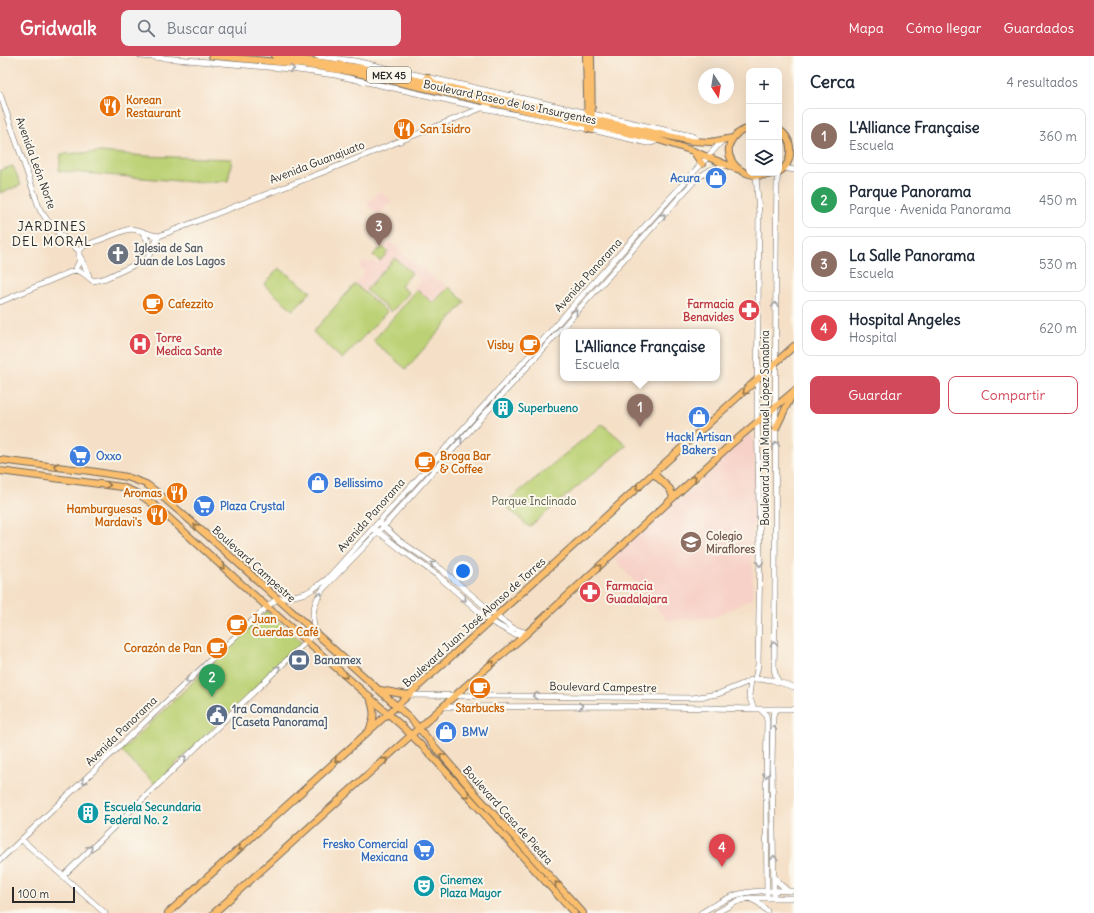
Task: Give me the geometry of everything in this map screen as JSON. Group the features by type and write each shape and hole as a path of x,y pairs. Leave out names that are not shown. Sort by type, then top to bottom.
{"main road":[{"name":"Boulevard Paseo de los Insurgentes","path":"212,56 330,68 493,103 697,142 722,141 733,138 746,129"},
{"name":"Boulevard Paseo de los Insurgentes","path":"275,56 318,59 362,68 590,121 693,150 746,173"},
{"path":"586,56 590,121"},
{"path":"590,121 591,56"},
{"path":"219,57 223,63"},
{"path":"318,59 331,58"},
{"path":"320,73 330,68"},
{"path":"427,77 440,86"},
{"path":"782,132 791,137 793,150 789,161 782,170"},
{"path":"733,138 730,142 730,153 732,162 736,169"},
{"path":"693,150 702,164"},
{"name":"Boulevard Juan José Alonso de Torres","path":"168,913 490,621 498,618 794,346"},
{"path":"214,913 420,729 469,683 525,635 729,446 794,391"},
{"path":"776,428 794,391"},
{"name":"Boulevard Campestre","path":"0,460 63,467 127,477 146,484 177,508 410,718 420,729"},
{"name":"Boulevard Campestre","path":"0,471 104,484 122,487 139,494 171,519 412,736"},
{"path":"654,474 668,487 672,492 673,497"},
{"path":"364,694 373,685"},
{"path":"378,690 408,695"},
{"path":"368,732 374,717 374,711 370,699"},
{"name":"Boulevard Casa de Piedra","path":"420,729 490,815 574,913"},
{"name":"Boulevard Casa de Piedra","path":"412,736 490,815 583,913"}],"street":[{"name":"Boulevard Paseo de los Insurgentes","path":"142,56 335,74 483,108 590,121"},
{"name":"Boulevard Paseo de los Insurgentes","path":"331,58 355,61 512,95 590,121"},
{"name":"Avenida León Norte","path":"0,94 40,210 53,228 79,251"},
{"name":"Avenida Guanajuato","path":"159,236 483,108 512,95"},
{"name":"Avenida Panorama","path":"315,632 312,615 318,596 376,530 379,522 722,141"},
{"name":"Avenida Panorama","path":"561,329 696,179 710,170 728,165"},
{"path":"785,168 794,170"},
{"name":"Boulevard Juan Manuel López Sanabria","path":"754,710 749,696 758,664 760,555 757,380 759,212 756,176"},
{"name":"Boulevard Juan Manuel López Sanabria","path":"778,176 776,211 774,669 779,682"},
{"path":"0,302 75,270 83,273 93,281 106,278 144,261 149,257 159,236 148,234 133,228 84,246 79,251 78,262 75,270"},
{"path":"139,230 148,241 150,253"},
{"path":"79,251 90,278"},
{"name":"Avenida Panorama","path":"0,860 268,606 278,599 300,595 314,589 376,530 384,526 560,330"},
{"path":"379,522 400,541 441,569 498,618 525,635"},
{"path":"376,530 402,551 437,574 490,621 514,634 525,635"},
{"path":"496,625 498,618"},
{"path":"62,876 315,632"},
{"name":"Boulevard Campestre","path":"408,695 692,698 718,694 753,680 764,679 794,687"},
{"path":"658,698 658,706"},
{"name":"Boulevard Campestre","path":"444,707 658,706 754,710 794,709"},
{"path":"774,897 772,766 773,716 774,712 778,709"},
{"path":"762,710 766,715 767,721 767,897"},
{"path":"22,840 105,913"},
{"path":"774,876 788,891"},
{"path":"701,913 732,896 741,893 794,891"},
{"path":"716,913 736,902 749,898 794,898"},
{"path":"749,898 759,903 767,911"}],"shaded area":[{"path":"380,191 392,201 379,215 367,205"},
{"path":"390,242 420,269 422,268 438,282 440,280 448,288 433,303 413,287 419,282 419,279 395,258 364,292 355,284 365,272 359,267 364,261 366,263 374,262 378,264 389,251 385,247"},
{"name":"Colegio Miraflores","path":"749,434 754,438 756,526 752,527 753,598 715,617 668,621 613,557 675,500 680,501 700,483 699,478 702,475 708,475 717,467 715,464"}],"green space":[{"path":"102,152 145,156 232,159 228,181 190,182 59,171 61,154"},
{"path":"13,166 21,185 0,193 0,170"},
{"path":"383,247 388,252 380,261 373,255"},
{"path":"395,258 412,273 401,286 409,293 391,312 366,290"},
{"path":"279,268 311,292 293,310 264,285"},
{"path":"355,284 387,312 342,359 313,332"},
{"path":"449,287 465,302 406,369 373,341 417,290 433,303"},
{"name":"Parque Inclinado","path":"602,424 627,445 529,527 504,504"},
{"path":"267,611 302,643 155,784 121,751"}],"place":[{"name":"Korean Restaurant","path":"110,106"},
{"name":"San Isidro","path":"404,129"},
{"name":"Acura","path":"716,178"},
{"name":"La Salle Panorama","path":"379,246"},
{"name":"Iglesia de San Juan de Los Lagos","path":"118,254"},
{"name":"Cafezzito","path":"153,304"},
{"name":"Farmacia Benavides","path":"749,310"},
{"name":"Torre Medica Sante","path":"140,344"},
{"name":"Visby","path":"530,345"},
{"name":"Superbueno","path":"503,408"},
{"name":"Hackl Artisan Bakers","path":"699,417"},
{"name":"L'Alliance Française","path":"640,427"},
{"name":"Oxxo","path":"80,456"},
{"name":"Broga Bar & Coffee","path":"425,462"},
{"name":"Bellissimo","path":"318,483"},
{"name":"Aromas","path":"177,493"},
{"name":"Plaza Crystal","path":"204,506"},
{"name":"Hamburguesas Mardavi's","path":"157,515"},
{"name":"Colegio Miraflores","path":"691,542"},
{"name":"Farmacia Guadalajara","path":"590,592"},
{"name":"Juan Cuerdas Café","path":"237,625"},
{"name":"Corazón de Pan","path":"217,648"},
{"name":"Banamex","path":"299,660"},
{"name":"Starbucks","path":"480,688"},
{"name":"Parque Panorama","path":"212,697"},
{"name":"1ra Comandancia [Caseta Panorama]","path":"217,715"},
{"name":"BMW","path":"446,732"},
{"name":"Escuela Secundaria Federal No. 2","path":"88,813"},
{"name":"Fresko Comercial Mexicana","path":"424,850"},
{"name":"Hospital Angeles","path":"722,867"},
{"name":"Cinemex Plaza Mayor","path":"424,886"}],"district":[{"name":"JARDINES DEL MORAL","path":"52,234"}]}
